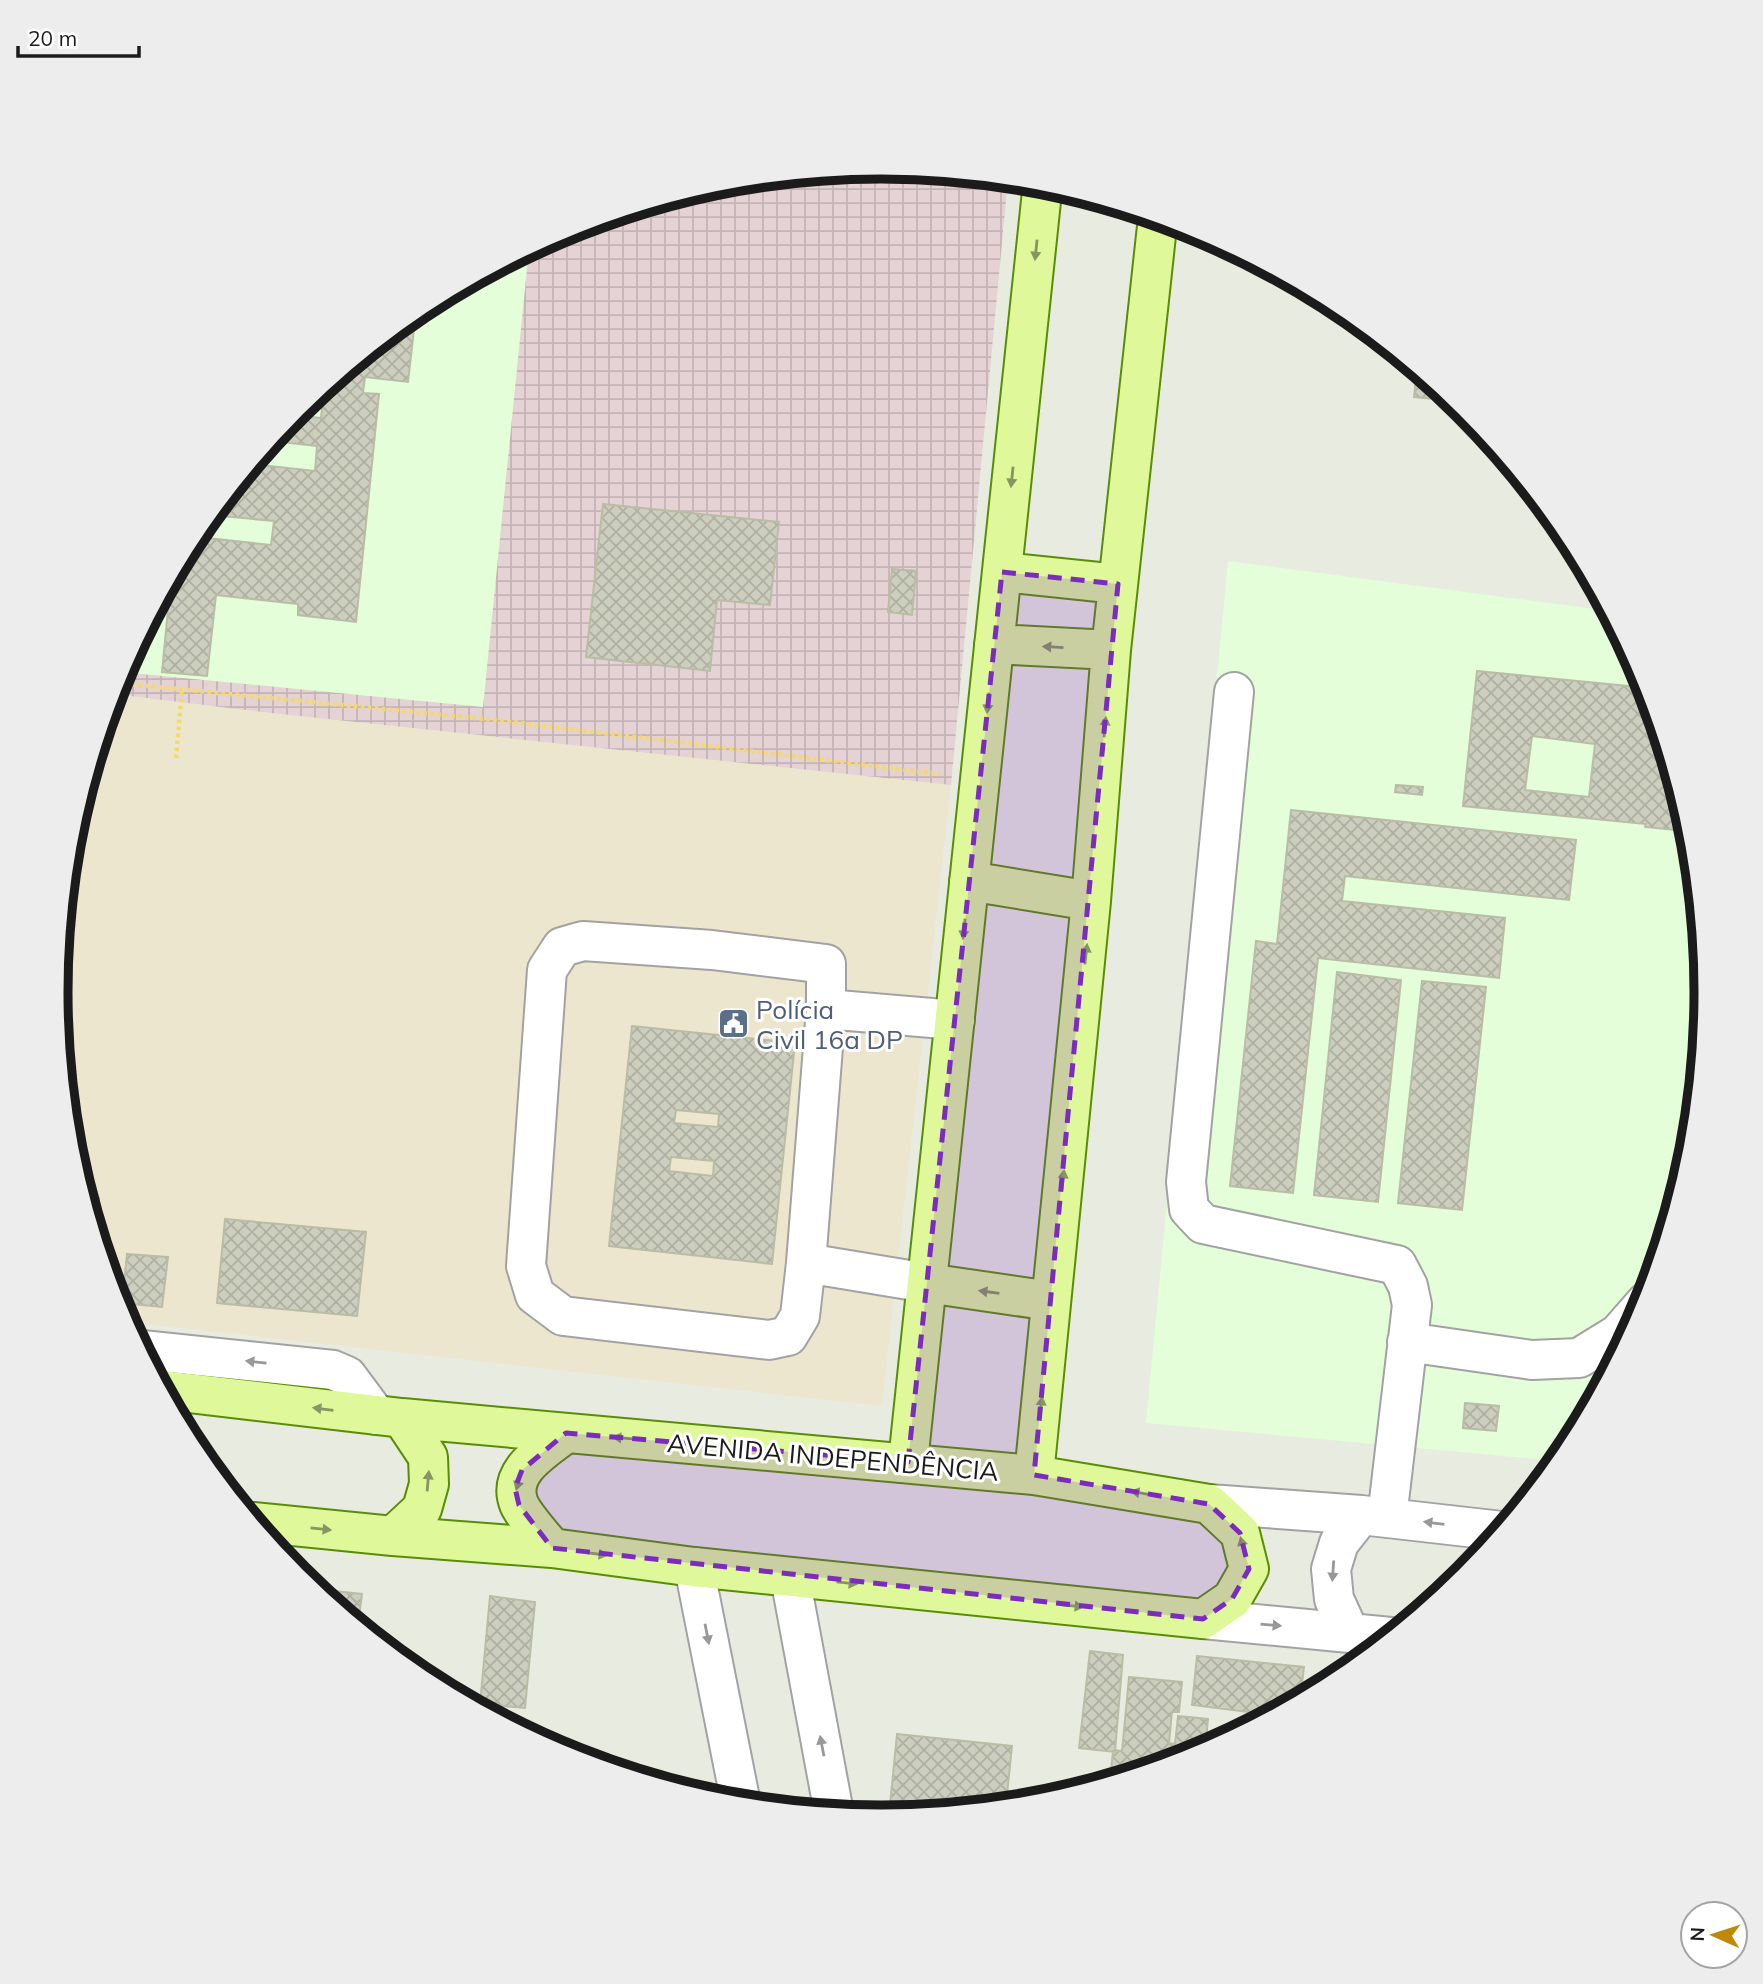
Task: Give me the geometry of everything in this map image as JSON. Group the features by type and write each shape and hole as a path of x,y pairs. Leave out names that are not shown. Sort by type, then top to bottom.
{"main road":[{"path":"908,1462 1042,194"},
{"path":"1034,1475 1091,901 1111,650 1157,227"},
{"path":"1002,572 1118,584"},
{"path":"994,644 1111,650"},
{"path":"969,881 1091,901"},
{"path":"927,1283 1051,1301"},
{"name":"AVENIDA INDEPENDÊNCIA","path":"173,1391 389,1417 1034,1475 1209,1504"},
{"path":"389,1417 428,1457 429,1485 422,1509 394,1536"},
{"path":"552,1548 519,1505 515,1488 522,1470 566,1433"},
{"path":"266,1523 552,1548 694,1567 1203,1619 1233,1599 1249,1569 1240,1533 1209,1504"}],"street":[{"path":"1234,692 1186,1182 1189,1209 1203,1224 1397,1265 1408,1286 1412,1305 1408,1342 1374,1516 1339,1543 1331,1569 1334,1600 1349,1632"},
{"path":"583,941 712,950 826,964 826,1009 800,1316 788,1336 769,1340 562,1316 535,1294 526,1266 547,970 562,947 583,941"},
{"path":"826,1009 955,1020"},
{"path":"806,1263 927,1283"},
{"path":"1408,1342 1532,1360 1579,1358 1620,1331"},
{"path":"152,1351 332,1370 347,1376 389,1417"},
{"name":"AVENIDA INDEPENDÊNCIA","path":"1209,1504 1374,1516 1491,1530"},
{"path":"694,1567 739,1792"},
{"path":"790,1577 832,1804"},
{"path":"1203,1619 1379,1636"}],"path":[{"path":"129,684 509,721 980,779"},
{"path":"176,758 182,689"}],"highlighted area":[{"path":"1002,572 1118,584 1034,1475 1209,1504 1240,1533 1249,1569 1232,1599 1203,1619 552,1548 519,1505 515,1488 522,1470 566,1433 908,1462"}],"shaded area":[{"path":"828,180 935,180 1007,189 951,785 125,695 152,632 177,585 236,497 306,417 386,347 475,288 522,263 570,241 671,206 723,194"},
{"path":"528,260 483,707 133,673 177,585 205,540 236,497 306,417 386,347 475,288"},
{"path":"1228,561 1599,610 1633,681 1667,782 1688,886 1695,992 1688,1098 1667,1202 1633,1303 1586,1399 1547,1460 1146,1423"},
{"path":"125,695 951,785 882,1406 139,1323 111,1253 84,1151 75,1098 68,992 75,886 84,833 111,731"}],"building":[{"path":"414,327 408,382 365,377 363,393 379,394 356,622 298,615 298,604 216,595 207,676 162,672 169,600 205,540 207,537 271,545 274,521 222,516 262,465 315,471 317,446 283,442 306,417 321,418 323,402 386,347"},
{"path":"1416,379 1438,399 1414,397"},
{"path":"603,504 779,522 770,605 717,600 710,671 586,657"},
{"path":"892,569 916,571 912,615 888,612"},
{"path":"1477,671 1635,687 1652,731 1678,827 1675,830 1645,827 1646,824 1463,806","holes":["1532,736 1595,744 1589,797 1525,790"]},
{"path":"1396,785 1423,787 1422,795 1395,792"},
{"path":"1291,810 1576,840 1569,900 1345,876 1342,901 1505,918 1499,978 1318,958 1293,1193 1230,1186 1256,941 1277,944"},
{"path":"1337,972 1401,980 1378,1202 1314,1195"},
{"path":"1422,981 1486,987 1462,1210 1398,1203"},
{"path":"632,1026 795,1043 772,1264 609,1246","holes":["676,1110 719,1114 718,1127 674,1123","671,1157 714,1161 713,1176 669,1171"]},
{"path":"225,1219 366,1232 357,1316 217,1303"},
{"path":"127,1254 168,1257 162,1307 130,1304 124,1286"},
{"path":"1465,1403 1499,1406 1496,1431 1463,1428"},
{"path":"334,1593 362,1594 359,1615 345,1603"},
{"path":"490,1596 535,1602 525,1708 492,1705 480,1699"},
{"path":"1090,1651 1123,1655 1115,1752 1079,1748"},
{"path":"1197,1656 1304,1667 1302,1688 1256,1713 1192,1705"},
{"path":"1129,1677 1182,1682 1179,1712 1172,1712 1169,1743 1175,1744 1174,1750 1111,1772 1113,1751 1122,1751"},
{"path":"1178,1716 1208,1719 1206,1737 1174,1750"},
{"path":"897,1734 1012,1746 1007,1795 935,1804 890,1805"}],"place":[{"name":"Polícia Civil 16a DP","path":"733,1024"}]}
